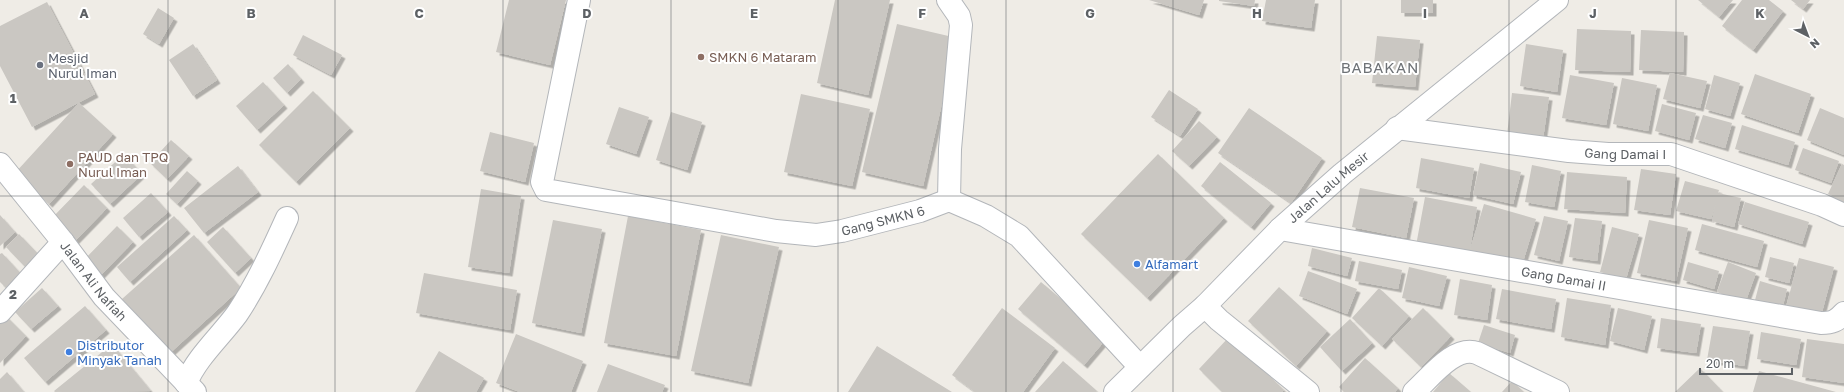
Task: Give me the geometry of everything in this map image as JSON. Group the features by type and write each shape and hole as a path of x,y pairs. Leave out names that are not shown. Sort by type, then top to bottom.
{"street":[{"name":"Gang SMKN 6","path":"578,0 542,182 546,190 776,231 816,235 842,232 920,211 949,200"},
{"path":"948,0 959,16 962,25 950,148 949,200 986,216 1019,236 1140,367"},
{"name":"Jalan Lalu Mesir","path":"1115,392 1205,306 1280,229 1342,174 1557,0"},
{"name":"Gang Damai I","path":"1397,128 1569,151 1608,154 1670,154 1822,205 1844,215"},
{"name":"Jalan Ali Nafiah","path":"0,164 63,242 104,297 191,388"},
{"path":"191,388 192,370 228,325 256,283 287,218"},
{"name":"Gang Damai II","path":"1280,229 1821,323 1836,321 1844,313"},
{"path":"0,312 63,242"},
{"path":"1205,306 1219,320 1308,392"},
{"path":"1414,392 1453,356 1469,351 1558,392"}],"building":[{"path":"509,0 566,0 550,65 496,52"},
{"path":"835,0 890,0 868,95 817,83"},
{"path":"1149,0 1204,0 1199,15"},
{"path":"1219,0 1255,0 1254,6"},
{"path":"1266,0 1315,0 1311,28 1262,21"},
{"path":"1401,0 1433,0 1433,13 1401,13"},
{"path":"1698,0 1733,0 1719,17"},
{"path":"1742,0 1769,0 1783,11 1753,50 1722,26"},
{"path":"1791,0 1810,0 1803,9"},
{"path":"47,2 95,94 32,127 0,66 0,26"},
{"path":"158,8 174,18 159,44 143,34"},
{"path":"897,24 957,38 923,186 862,172"},
{"path":"1577,29 1631,31 1630,72 1575,70"},
{"path":"1641,30 1684,32 1683,72 1639,70"},
{"path":"303,35 342,55 331,75 293,55"},
{"path":"1377,36 1420,40 1415,87 1372,83"},
{"path":"193,44 217,80 193,96 169,60"},
{"path":"1526,44 1563,50 1557,92 1520,86"},
{"path":"288,64 301,79 287,93 273,78"},
{"path":"1670,73 1707,81 1700,108 1663,99"},
{"path":"1755,74 1811,94 1798,133 1741,114"},
{"path":"1570,75 1614,83 1606,125 1562,118"},
{"path":"1714,75 1740,83 1730,116 1705,109"},
{"path":"1622,78 1657,85 1648,131 1613,124"},
{"path":"263,82 284,105 257,130 236,106"},
{"path":"1169,90 1198,109 1180,136 1151,117"},
{"path":"313,91 350,128 296,182 259,145"},
{"path":"1512,93 1549,97 1543,139 1507,135"},
{"path":"801,94 870,109 852,186 784,172"},
{"path":"79,103 113,134 49,204 15,173"},
{"path":"1662,104 1696,113 1689,140 1655,131"},
{"path":"619,107 649,117 636,154 606,144"},
{"path":"1249,108 1322,158 1291,203 1218,153"},
{"path":"1820,108 1844,118 1844,155 1807,140"},
{"path":"671,112 702,122 687,170 656,160"},
{"path":"1703,115 1732,123 1725,148 1695,139"},
{"path":"1199,121 1217,137 1189,166 1172,151"},
{"path":"1742,125 1795,142 1788,165 1735,149"},
{"path":"490,132 534,143 525,182 480,171"},
{"path":"171,140 189,156 167,179 150,163"},
{"path":"1803,148 1839,161 1831,183 1795,170"},
{"path":"124,154 142,174 110,204 91,184"},
{"path":"1158,154 1224,218 1147,298 1081,234"},
{"path":"1421,158 1474,168 1469,198 1416,188"},
{"path":"1220,162 1271,203 1251,227 1201,186"},
{"path":"1480,163 1521,172 1513,204 1473,195"},
{"path":"1842,164 1844,165 1844,202 1828,194"},
{"path":"1532,165 1561,171 1554,207 1525,202"},
{"path":"238,166 258,192 204,233 184,208"},
{"path":"1641,169 1676,174 1670,215 1634,210"},
{"path":"187,171 198,181 177,204 166,194"},
{"path":"1567,172 1627,177 1625,213 1564,209"},
{"path":"1685,181 1719,190 1718,193 1741,198 1734,227 1712,221 1716,203 1711,219 1676,211"},
{"path":"84,185 107,208 74,242 51,219"},
{"path":"1360,188 1414,198 1406,238 1352,227"},
{"path":"481,189 521,196 509,273 468,267"},
{"path":"151,193 168,212 139,237 123,218"},
{"path":"1425,197 1477,207 1468,261 1415,251"},
{"path":"1745,202 1809,222 1802,244 1738,224"},
{"path":"1484,204 1536,219 1522,265 1470,250"},
{"path":"0,215 15,232 0,246"},
{"path":"174,216 187,230 130,282 117,267"},
{"path":"628,216 701,230 676,356 604,343"},
{"path":"1544,216 1568,221 1559,261 1534,255"},
{"path":"1575,218 1602,221 1597,261 1569,257"},
{"path":"553,220 602,229 581,333 532,323"},
{"path":"1649,220 1688,228 1676,281 1637,273"},
{"path":"1702,224 1764,241 1757,267 1695,250"},
{"path":"117,226 133,242 99,277 82,262"},
{"path":"223,227 251,258 235,273 207,242"},
{"path":"1612,227 1639,234 1626,279 1600,272"},
{"path":"19,234 42,258 29,271 6,247"},
{"path":"194,235 241,288 170,353 122,299"},
{"path":"721,235 779,247 748,383 691,371"},
{"path":"1312,248 1352,258 1347,276 1308,266"},
{"path":"2,253 23,276 8,290 0,282 0,254"},
{"path":"1770,257 1794,263 1789,283 1765,277"},
{"path":"1799,258 1834,267 1821,316 1786,307"},
{"path":"1359,261 1402,270 1398,289 1355,281"},
{"path":"1688,262 1719,271 1714,289 1683,280"},
{"path":"1728,262 1756,273 1745,303 1717,292"},
{"path":"1409,267 1447,276 1439,306 1402,298"},
{"path":"1308,271 1357,289 1347,314 1299,296"},
{"path":"424,273 517,290 510,330 416,313"},
{"path":"1460,279 1492,285 1487,320 1454,315"},
{"path":"1760,281 1787,289 1781,314 1753,308"},
{"path":"1041,282 1107,338 1084,365 1018,309"},
{"path":"1279,287 1327,331 1296,366 1248,321"},
{"path":"42,288 58,306 31,329 15,312"},
{"path":"1379,288 1409,316 1382,346 1352,318"},
{"path":"1502,289 1556,299 1551,329 1496,319"},
{"path":"1567,298 1611,305 1605,345 1561,337"},
{"path":"85,306 106,330 45,382 24,358"},
{"path":"1002,308 1055,348 1023,392 975,392 952,375"},
{"path":"1423,308 1451,336 1421,367 1392,339"},
{"path":"1618,308 1652,316 1644,350 1610,341"},
{"path":"3,313 26,336 0,363 0,316"},
{"path":"1661,318 1701,324 1696,353 1657,348"},
{"path":"1350,319 1372,343 1342,371 1320,347"},
{"path":"1484,325 1515,335 1510,353 1478,343"},
{"path":"1713,326 1750,331 1744,366 1707,360"},
{"path":"1761,332 1801,339 1796,365 1757,359"},
{"path":"516,334 583,361 571,392 520,392 496,383"},
{"path":"1229,337 1284,390 1282,392 1222,392 1199,369"},
{"path":"1807,339 1844,344 1844,383 1802,377"},
{"path":"112,344 151,391 54,391"},
{"path":"877,346 952,392 848,392"},
{"path":"439,351 484,378 476,392 415,392"},
{"path":"1365,358 1398,388 1395,392 1344,392 1339,387"},
{"path":"1063,361 1097,391 1035,392"},
{"path":"608,364 665,385 662,392 597,392"},
{"path":"1700,368 1723,392 1675,392"},
{"path":"1759,371 1836,392 1753,392"},
{"path":"7,372 24,392 0,392 0,379"},
{"path":"1449,373 1471,392 1433,392"},
{"path":"1512,381 1524,392 1502,392"}],"place":[{"name":"SMKN 6 Mataram","path":"701,57"},
{"name":"Mesjid Nurul Iman","path":"40,65"},
{"name":"PAUD dan TPQ Nurul Iman","path":"70,164"},
{"name":"Alfamart","path":"1137,264"},
{"name":"Distributor Minyak Tanah","path":"69,352"}],"district":[{"name":"BABAKAN","path":"1380,67"}]}
